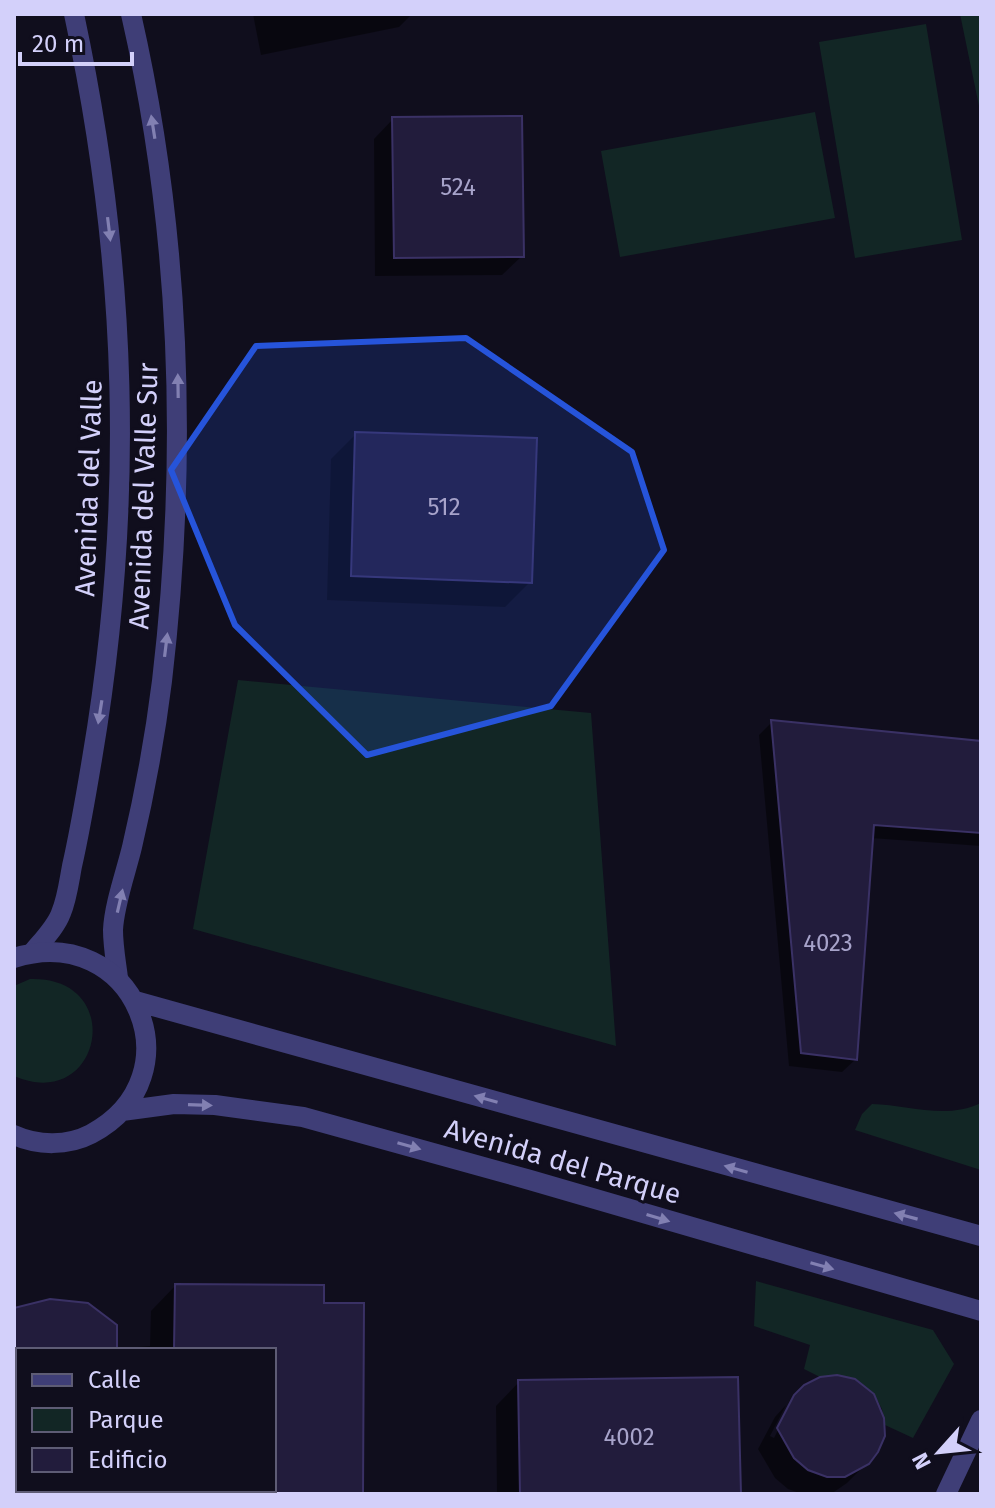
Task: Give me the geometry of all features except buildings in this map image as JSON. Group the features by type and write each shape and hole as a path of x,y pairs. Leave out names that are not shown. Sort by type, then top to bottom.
{"street":[{"name":"Avenida del Valle","path":"23,955 60,916 82,823 102,704 114,597 120,502 122,411 113,266 102,169 74,14"},
{"name":"Avenida del Valle Sur","path":"118,978 113,928 142,805 157,723 168,627 178,425 175,311 166,232 155,138 131,14"},
{"path":"14,1135 27,1141 55,1144 82,1138 108,1125 122,1111 141,1081 147,1054 145,1027 135,1001 118,978 100,964 78,955 55,951 23,955"},
{"name":"Avenida del Parque","path":"135,1001 981,1236"},
{"name":"Avenida del Parque","path":"122,1111 174,1104 215,1105 303,1117 981,1311"},
{"path":"946,1494 981,1420"}],"highlighted area":[{"path":"466,338 632,452 664,550 551,706 367,755 235,625 171,470 256,346"}],"green space":[{"path":"960,14 981,14 981,106 979,106"},
{"path":"926,24 962,240 855,258 819,42"},
{"path":"815,112 835,218 620,257 601,151"},
{"path":"238,680 591,713 616,1046 193,929"},
{"path":"30,979 61,984 81,998 91,1018 92,1041 84,1061 67,1076 44,1083 14,1076 14,986"},
{"path":"981,1103 981,1170 855,1130 862,1114 872,1104 941,1111"},
{"path":"756,1281 933,1330 954,1364 913,1438 885,1425 882,1409 874,1394 855,1379 820,1377 804,1369 810,1345 754,1326"}]}
